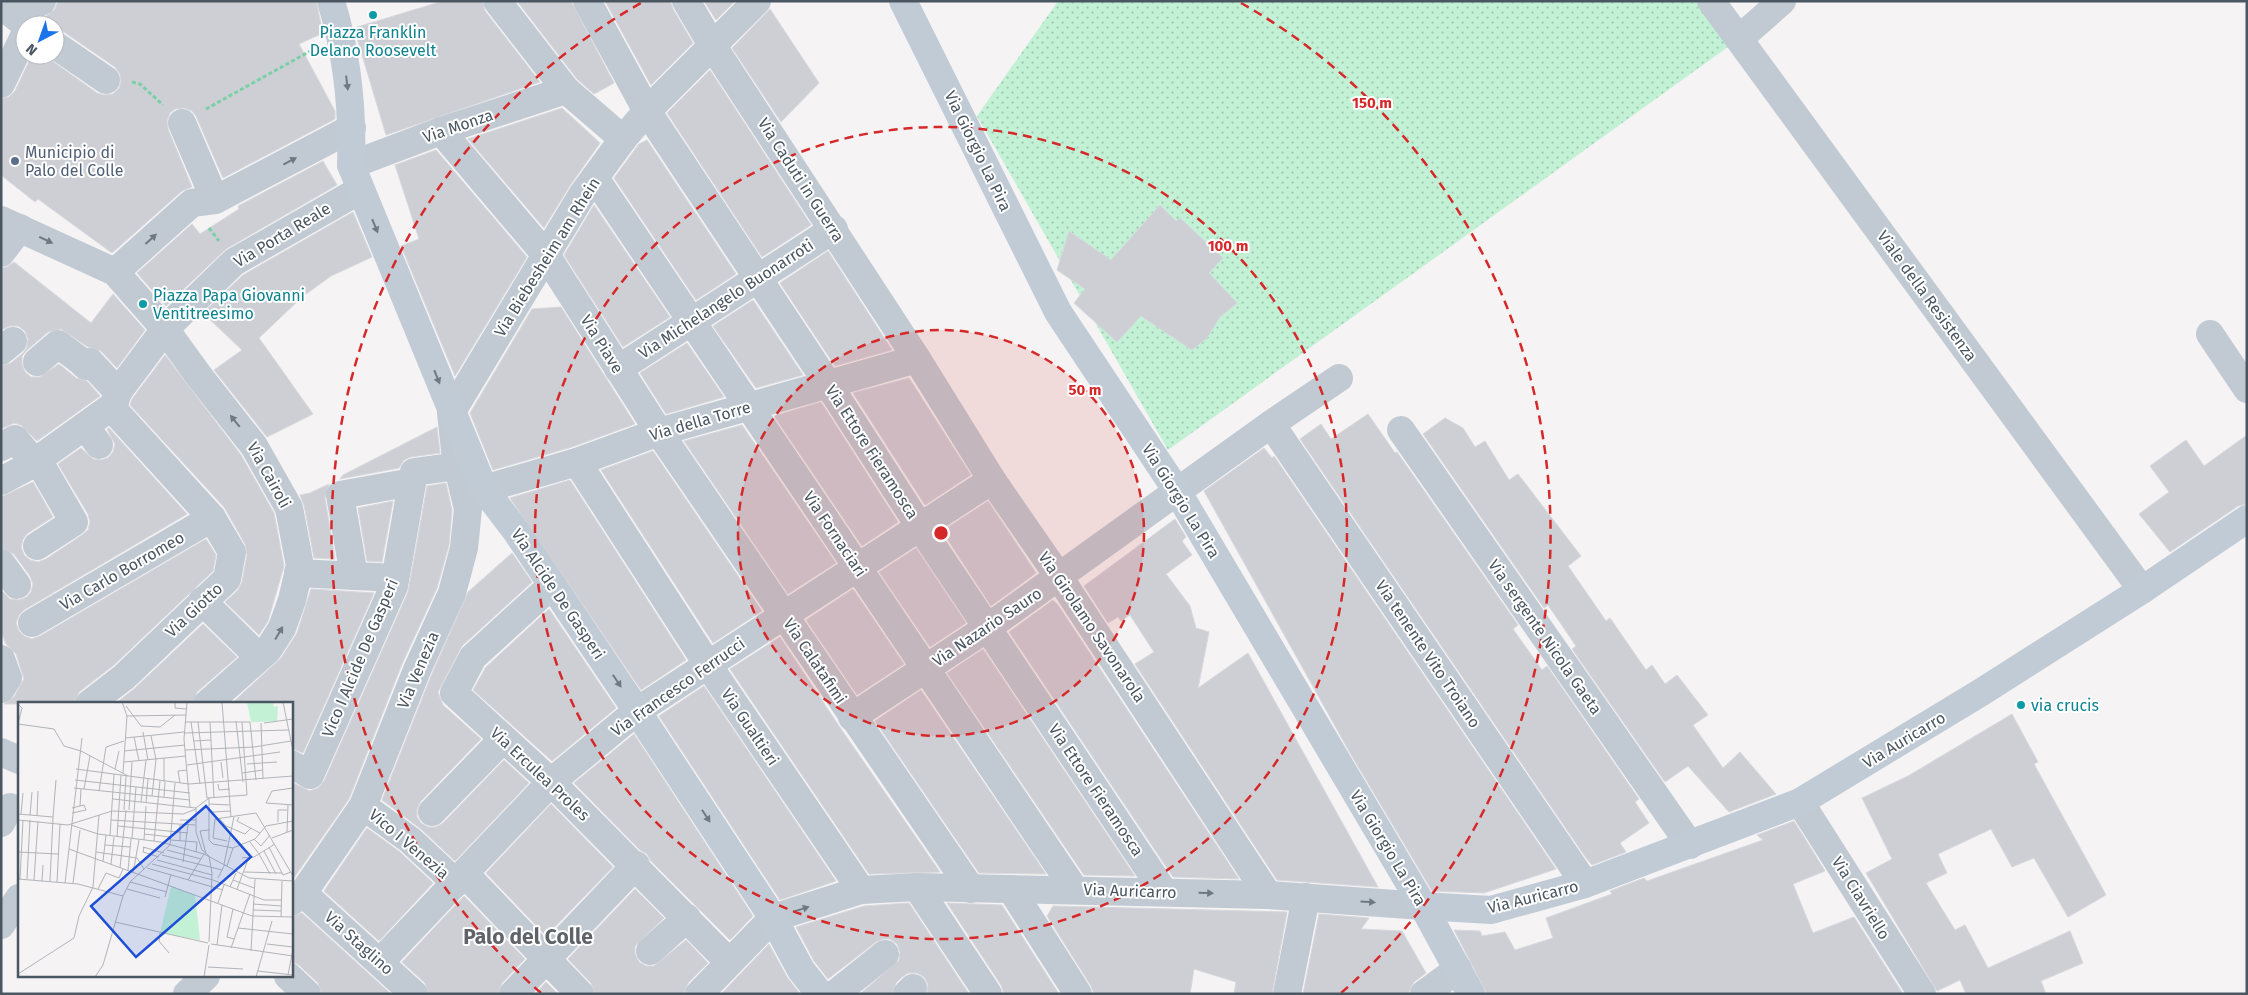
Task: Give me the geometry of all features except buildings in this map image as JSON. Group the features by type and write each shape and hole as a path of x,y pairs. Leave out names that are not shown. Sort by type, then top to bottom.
{"street":[{"path":"24,15 42,1"},
{"path":"330,1 341,34 356,177"},
{"path":"497,1 566,90 623,140"},
{"name":"Via Ettore Fieramosca","path":"587,1 647,111 987,628 1164,892"},
{"name":"Via Caduti in Guerra","path":"686,1 712,45 917,358"},
{"name":"Via Biebesheim am Rhein","path":"451,413 582,195 647,111 757,1"},
{"name":"Via Giorgio La Pira","path":"903,1 1058,312 1177,491 1423,906 1471,994"},
{"name":"Viale della Resistenza","path":"1711,1 2142,590"},
{"path":"1739,39 1782,1"},
{"path":"1,84 15,28"},
{"path":"65,51 117,81"},
{"name":"Via Monza","path":"356,177 441,131 566,90"},
{"path":"182,123 204,201"},
{"path":"115,272 204,201 352,128"},
{"name":"Via Piave","path":"441,131 546,255 659,432"},
{"name":"Via Porta Reale","path":"1,481 36,461 92,435 114,400 165,329 234,262 356,177"},
{"name":"Via Alcide De Gasperi","path":"356,177 451,413 484,489 552,585 637,711 773,918 801,970 820,994"},
{"name":"Via Fornaciari","path":"595,178 692,319 748,407 1075,890"},
{"path":"1,252 11,224 115,272 165,329"},
{"name":"Via Michelangelo Buonarroti","path":"618,369 692,319 834,229"},
{"name":"Via Cairoli","path":"165,329 254,446 289,508 300,566 282,628 268,650 209,702"},
{"path":"2210,334 2247,389"},
{"name":"Via Giotto","path":"37,362 58,344 67,351 72,352 86,366 90,362 114,400 212,518 232,552 227,579 124,678 92,702"},
{"name":"Via della Torre","path":"484,489 577,462 659,432 917,358"},
{"name":"Via Girolamo Savonarola","path":"917,358 992,480 1059,577 1268,895"},
{"name":"Via Nazario Sauro","path":"852,717 987,628 1177,491 1339,378"},
{"name":"Via Venezia","path":"297,898 363,806 417,670 452,593 464,548 468,509 458,466 451,413"},
{"name":"Via tenente Vito Troiano","path":"1272,424 1585,884"},
{"name":"Via sergente Nicola Gaeta","path":"1401,430 1690,844"},
{"name":"Via Calatafimi","path":"659,432 971,889"},
{"path":"1,447 15,439 36,461 74,522 37,546"},
{"name":"Via Gualtieri","path":"577,462 708,665 861,890"},
{"path":"354,576 340,495 412,482 414,472 458,466"},
{"name":"Via Francesco Ferrucci","path":"380,962 551,782 637,711 992,480"},
{"name":"Vico I Alcide De Gasperi","path":"292,765 310,776 394,586 412,482"},
{"name":"Via Carlo Borromeo","path":"32,623 212,518"},
{"name":"Via Auricarro","path":"699,994 773,918 861,890 917,887 1268,895 1491,910 1585,884 1800,802 1980,693 2142,590 2247,519"},
{"path":"1,563 17,585"},
{"path":"298,573 395,578"},
{"name":"Via Erculea Proles","path":"552,585 473,658 454,694 551,782 636,865 729,962"},
{"path":"202,601 260,657"},
{"path":"1,658 8,678 1,689"},
{"path":"432,812 503,739"},
{"path":"1,752 18,760"},
{"name":"Via Ciavriello","path":"1800,802 1922,994"},
{"name":"Vico I Venezia","path":"363,806 460,878 548,958 580,994"},
{"path":"513,994 636,865"},
{"path":"917,887 988,994"},
{"path":"1012,889 1078,994"},
{"path":"1287,994 1306,897"},
{"name":"Via Staglino","path":"297,898 380,962 414,994"},
{"path":"1,925 18,900"},
{"path":"650,951 687,918"},
{"path":"835,994 885,954"},
{"path":"1424,994 1458,969"},
{"path":"187,994 204,978"},
{"path":"290,978 306,994"}],"path":[{"path":"117,81 140,84 182,123 341,34"},
{"path":"204,201 234,262"}],"green space":[{"path":"1058,1 1709,1 1739,39 1168,450 977,116"}],"place":[{"name":"Piazza Franklin Delano Roosevelt","path":"373,15"},
{"name":"Municipio di Palo del Colle","path":"15,161"},
{"name":"Piazza Papa Giovanni Ventitreesimo","path":"143,304"},
{"name":"via crucis","path":"2021,705"}],"district":[{"name":"Palo del Colle","path":"528,937"}]}
